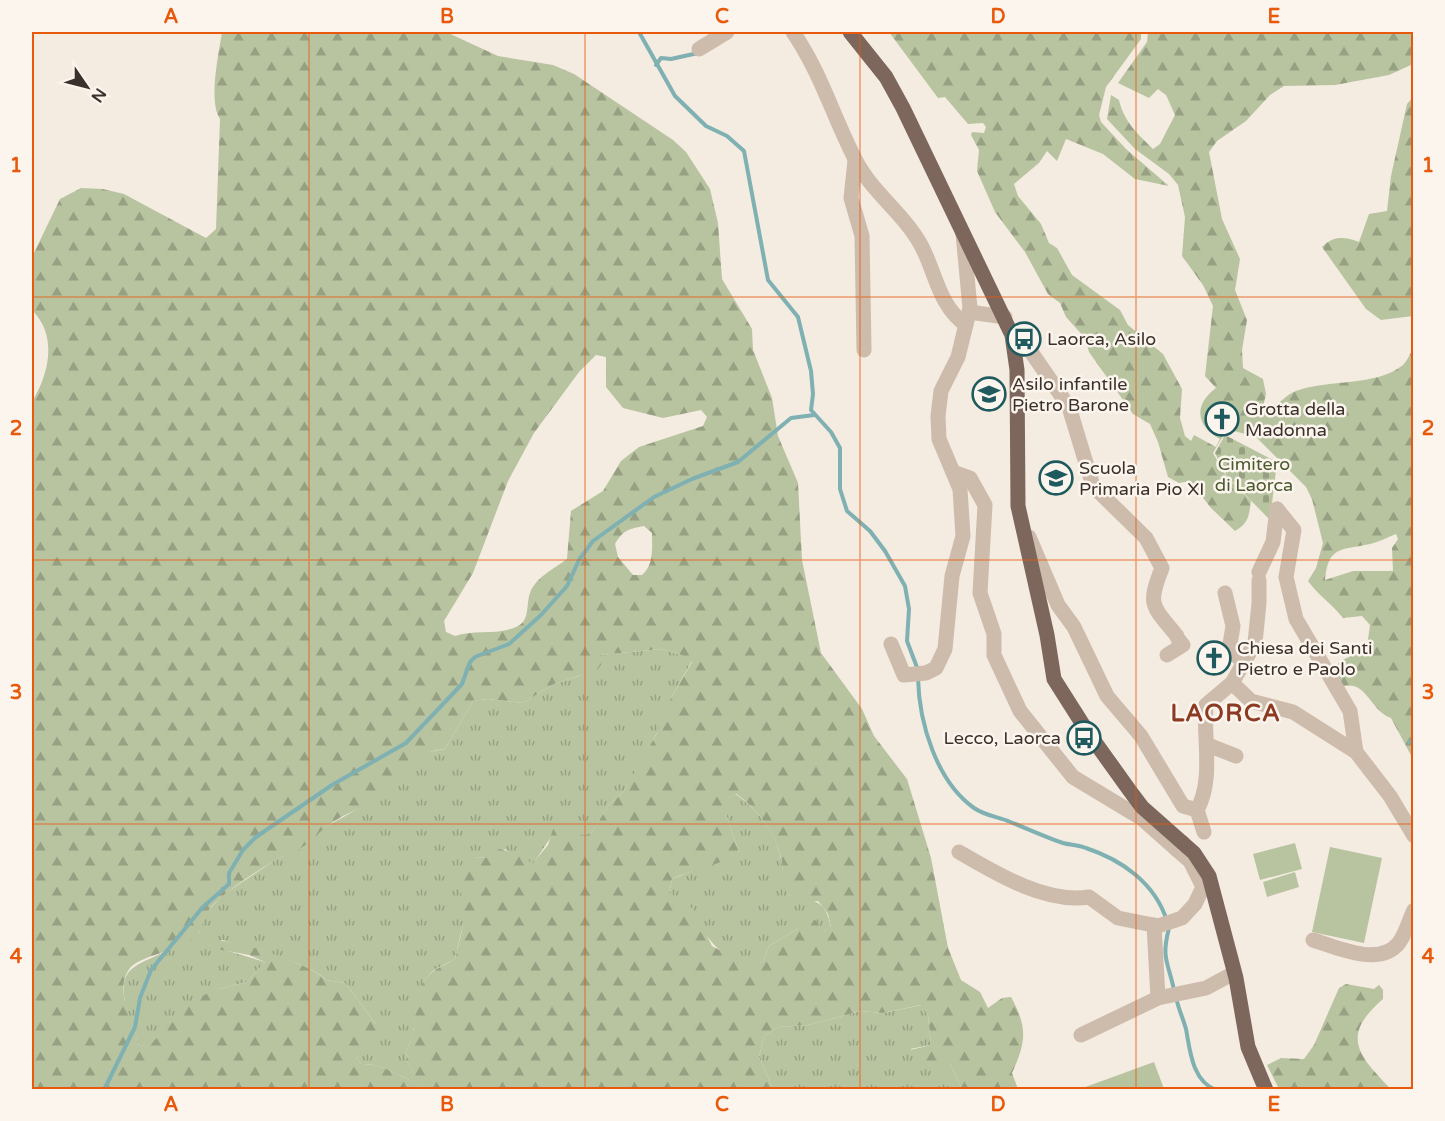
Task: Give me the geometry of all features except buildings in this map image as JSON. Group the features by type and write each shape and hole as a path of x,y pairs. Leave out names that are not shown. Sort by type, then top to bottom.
{"main road":[{"path":"850,32 890,83 1005,317 1014,343 1021,521 1047,635 1052,672 1059,690 1142,807 1179,846 1202,861 1209,876 1234,973 1248,1047 1266,1089"}],"street":[{"path":"699,49 727,32"},
{"path":"793,32 814,64 855,161 896,210 921,245 943,299 953,316 967,319 1005,317"},
{"path":"855,161 851,198 862,236 864,350"},
{"path":"924,672 945,649 952,576 963,536 960,489 939,439 938,416 941,391 958,357 967,319 962,228"},
{"path":"1014,343 1027,346 1069,408 1093,486 1146,538 1155,553 1162,568 1152,593 1152,602 1179,640 1167,655"},
{"path":"954,472 970,478 985,505 980,593 994,634 994,655 1020,711 1073,777 1141,818 1179,846 1190,861 1203,887 1195,904 1182,918 1162,924 1118,918 1089,897 1071,900 1006,879 959,852"},
{"path":"1204,832 1197,810 1202,801 1208,745 1206,705 1226,688 1255,643 1259,576 1264,555 1273,542 1277,509 1294,530 1286,577 1296,619 1350,711 1356,752"},
{"path":"1021,521 1058,605 1074,627 1107,696 1141,736 1184,806 1197,810"},
{"path":"1226,593 1233,626 1229,650 1244,661"},
{"path":"891,644 904,675 924,672 944,663 951,645"},
{"path":"1226,688 1251,701 1293,712 1356,752 1390,796 1413,836"},
{"path":"1208,745 1236,756"},
{"path":"1313,940 1372,956 1389,951 1399,944 1413,910"},
{"path":"1162,924 1171,994"},
{"path":"1081,1035 1171,994 1206,988 1234,973"}],"green space":[{"path":"222,32 446,32 498,56 553,65 574,74 673,140 686,152 710,189 718,223 722,279 752,329 753,350 772,398 778,436 798,483 802,560 821,653 862,709 874,736 907,779 931,858 948,948 961,980 980,992 988,1008 1002,998 1011,997 1016,1008 1023,1035 1020,1052 1012,1073 1018,1089 962,1089 950,1064 917,1064 910,1050 931,1045 928,1015 921,1005 883,1013 861,1011 808,1025 778,1027 764,1036 759,1057 773,1089 32,1089 32,402 43,379 48,343 40,320 32,310 32,257 60,199 81,188 103,189 124,194 206,238 216,229 220,119 215,101 215,89","holes":["596,355 606,357 606,387 623,408 663,418 701,410 707,417 703,426 639,447 621,461 603,491 571,511 567,559 541,578 533,587 522,623 503,631 455,636 446,632 444,621 473,573 508,481 534,433 579,372","644,526 652,533 652,556 649,566 642,575 633,575 618,557 615,544 630,529","661,649 681,655 692,662 671,698 656,735 624,791 608,806 592,832 586,835 573,834 566,823 555,823 548,845 533,863 497,849 489,857 474,858 466,867 459,887 464,914 455,959 432,972 422,985 413,1033 406,1051 407,1061 420,1084 384,1068 361,1064 356,1058 365,1045 379,1038 376,1024 345,983 326,980 308,968 233,942 209,943 211,948 249,955 265,962 247,982 218,989 195,999 151,1044 139,1046 123,987 125,978 135,963 192,940 200,931 205,916 211,908 236,886 278,859 300,849 333,822 370,803 422,755 445,749 473,701 488,699 523,703 554,684 597,670 601,665 600,655","736,794 759,815 776,842 782,862 782,883 786,891 798,900 818,901 828,914 831,927 824,931 815,920 803,916 799,928 769,946 763,961 745,964 712,946 692,908 669,893 672,879 725,860 739,852 726,814 726,799"]},
{"path":"889,32 1141,32 1141,39 1106,87 1099,115 1101,122 1126,149 1169,186 1135,179 1103,154 1066,139 1057,161 1047,151 1039,163 1014,184 1018,196 1041,224 1049,243 1057,248 1072,275 1120,310 1128,325 1163,354 1182,389 1180,418 1185,436 1191,441 1194,435 1216,447 1220,439 1206,428 1200,415 1204,401 1216,388 1205,376 1213,306 1203,285 1182,256 1185,217 1178,185 1169,174 1135,149 1107,119 1111,95 1119,100 1128,121 1153,149 1160,144 1175,115 1166,95 1158,89 1149,98 1118,83 1147,42 1148,32 1413,32 1413,64 1389,75 1335,85 1284,86 1270,95 1246,121 1217,141 1209,152 1222,219 1240,259 1235,290 1247,320 1242,350 1243,368 1263,379 1266,394 1263,407 1273,408 1293,392 1309,387 1366,380 1392,372 1403,365 1413,349 1413,759 1391,718 1383,714 1362,690 1349,685 1340,687 1331,671 1341,661 1367,647 1370,625 1362,616 1343,618 1308,581 1316,568 1323,543 1312,499 1306,487 1256,437 1227,429 1213,453 1226,476 1251,501 1248,518 1240,528 1235,531 1211,508 1190,481 1179,483 1168,477 1150,424 1133,414 1089,352 1085,338 1066,317 1060,303 1048,294 1025,252 995,212 977,171 979,150 971,135 972,132 984,133 986,127 983,123 968,124 945,97 938,98","holes":["1396,534 1398,539 1392,548 1393,571 1353,571 1325,580 1329,561 1338,552"]},
{"path":"1413,97 1413,316 1381,320 1366,309 1322,247 1331,240 1340,238 1359,242 1369,214 1387,211 1391,176 1407,104"},
{"name":"Cimitero di Laorca","path":"1225,435 1277,462 1270,520 1226,475 1215,453"},
{"path":"661,649 692,661 671,698 665,717 635,775 624,791 608,806 592,832 586,836 551,837 533,864 517,858 505,849 489,857 474,858 464,898 465,916 455,959 429,974 419,994 413,1033 406,1051 407,1061 421,1085 384,1068 361,1064 356,1058 376,1024 345,983 326,980 293,962 222,940 215,947 265,962 247,982 218,989 151,1045 139,1046 127,1012 124,995 125,978 129,972 140,963 199,933 205,914 223,895 275,860 302,848 320,830 372,801 405,767 423,753 445,749 473,701 488,699 523,703 554,684 582,675 599,655"},
{"path":"735,794 752,807 772,834 780,854 784,884 790,896 818,903 826,912 831,928 824,931 799,928 769,946 763,961 749,964 733,960 722,953 669,893 672,879 739,852 726,814 726,799"},
{"path":"1295,843 1302,869 1260,880 1253,854"},
{"path":"1330,847 1382,858 1364,943 1312,932"},
{"path":"1295,872 1299,887 1267,897 1263,882"},
{"path":"1346,984 1374,989 1379,985 1383,990 1383,999 1361,1024 1358,1045 1370,1066 1391,1089 1279,1089 1267,1065 1281,1058 1304,1059 1314,1045 1339,988"},
{"path":"922,1005 928,1015 931,1045 910,1049 950,1064 962,1089 773,1089 759,1057 764,1036 778,1027 808,1025 861,1011 883,1013"},
{"path":"1154,1062 1164,1089 1080,1089"}],"waterway":[{"path":"639,32 675,96 706,126 727,136 744,151 768,280 798,317 811,371 813,394 811,410 831,432 840,448 840,489 847,511 870,531 885,551 905,586 909,609 907,641 918,670"},
{"path":"656,65 661,58 671,59 698,53"},
{"path":"104,1090 135,1027 140,998 151,970 202,908 229,884 229,873 243,850 256,837 332,785 406,743 462,684 470,662 475,657 509,644 541,615 567,586 579,560 593,541 654,497 692,479 738,462 791,418 814,415"},
{"path":"918,678 922,713 932,749 949,782 961,796 982,812 1063,843 1099,853 1124,866 1146,884 1162,907 1167,921"},
{"path":"1409,742 1414,739"},
{"path":"1169,928 1165,954 1174,990"},
{"path":"1176,997 1197,1072 1208,1086 1216,1090"}],"place":[{"name":"Laorca, Asilo","path":"1024,339"},
{"name":"Asilo infantile Pietro Barone","path":"989,394"},
{"name":"Grotta della Madonna","path":"1222,419"},
{"name":"Scuola Primaria Pio XI","path":"1056,478"},
{"name":"Chiesa dei Santi Pietro e Paolo","path":"1214,658"},
{"name":"Lecco, Laorca","path":"1084,738"}],"district":[{"name":"LAORCA","path":"1226,713"}]}
